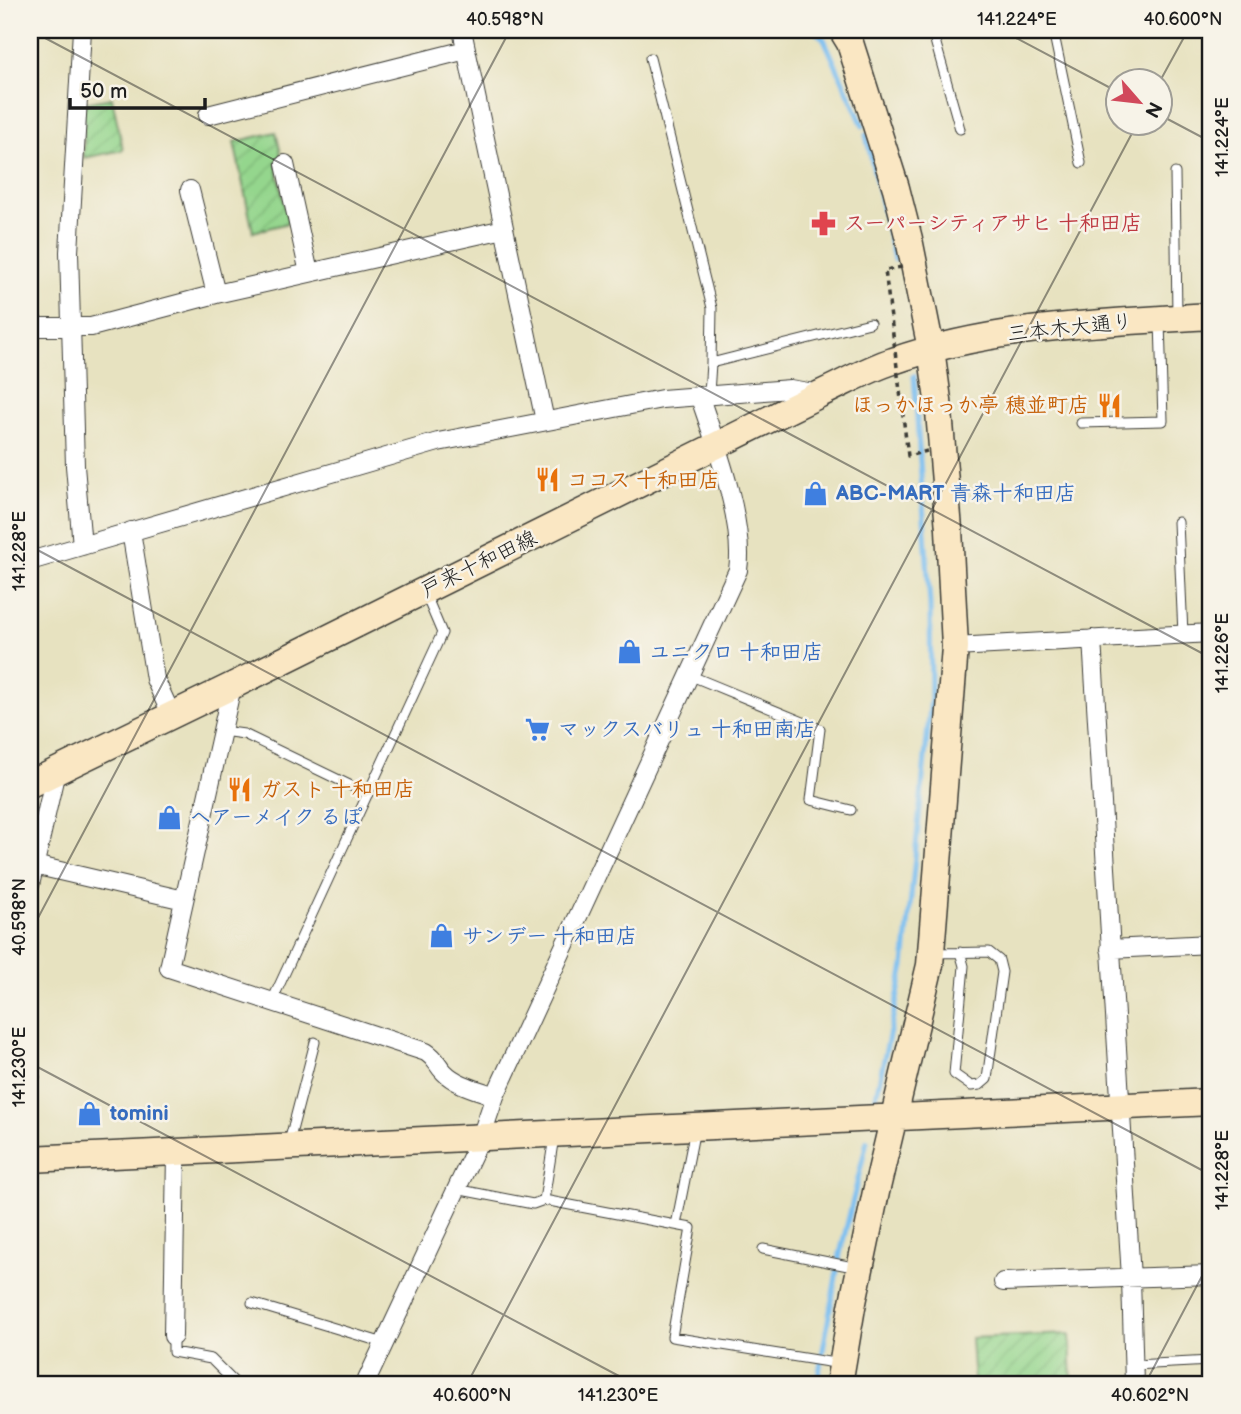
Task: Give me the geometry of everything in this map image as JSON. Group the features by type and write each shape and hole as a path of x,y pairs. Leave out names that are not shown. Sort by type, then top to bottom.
{"street":[{"path":"82,30 69,252 75,466 82,547"},
{"path":"462,30 545,421"},
{"path":"837,1370 853,1267 895,1118 930,965 955,647 948,516 931,349 896,188 850,43 842,30"},
{"path":"208,115 466,50"},
{"path":"285,164 309,273"},
{"path":"190,190 216,294"},
{"path":"30,327 91,327 216,294 504,229"},
{"name":"三本木大通り","path":"931,349 992,335 1064,325 1211,316"},
{"name":"戸来十和田線","path":"30,784 820,394 891,361 931,349"},
{"path":"30,561 438,442 663,398 790,389 820,394"},
{"path":"365,1384 481,1137 495,1096 738,570 740,536 704,395"},
{"path":"131,531 155,679 171,714"},
{"path":"955,647 1211,633"},
{"path":"1092,639 1132,1278 1134,1384"},
{"path":"232,686 169,968 426,1052 435,1058 444,1073 461,1083 495,1096"},
{"path":"30,885 56,771"},
{"path":"34,865 184,900"},
{"path":"1111,949 1211,944"},
{"path":"30,1159 1211,1102"},
{"path":"173,1336 176,1153"},
{"path":"1003,1282 1211,1275"}],"lane":[{"path":"932,30 960,129"},
{"path":"1053,30 1081,163"},
{"path":"650,58 712,308 711,363 704,395"},
{"path":"1081,423 1163,421 1175,173"},
{"path":"711,363 870,323"},
{"path":"1178,522 1183,634"},
{"path":"272,1002 442,633 425,591"},
{"path":"689,675 820,729 811,800 851,810"},
{"path":"222,731 244,734 368,794"},
{"path":"931,953 989,952 999,960 1002,972 987,1079 980,1085 971,1086 954,1074 964,966 960,953"},
{"path":"288,1147 315,1042"},
{"path":"30,1089 35,1077"},
{"path":"676,1226 695,1127"},
{"path":"544,1200 555,1134"},
{"path":"456,1189 533,1204 544,1200 691,1228 672,1337 811,1359 837,1370"},
{"path":"763,1249 853,1267"},
{"path":"252,1303 384,1343"},
{"path":"173,1336 173,1352 211,1359 236,1384"},
{"path":"1134,1365 1211,1361"}],"path":[{"path":"902,267 885,270 908,456 927,451"}],"green space":[{"path":"112,98 123,150 84,158 84,103"},
{"path":"276,132 282,159 276,162 288,223 253,232 234,142"},
{"path":"1070,1334 1072,1384 974,1384 971,1338"}],"waterway":[{"path":"814,30 824,39 863,126"},
{"path":"866,135 894,259"},
{"path":"875,1101 904,966 931,698 930,604 914,376"},
{"path":"817,1384 840,1254 867,1141"}],"place":[{"name":"スーパーシティアサヒ 十和田店","path":"824,223"},
{"name":"ほっかほっか亭 穂並町店","path":"1109,405"},
{"name":"ココス 十和田店","path":"547,480"},
{"name":"ABC-MART 青森十和田店","path":"816,493"},
{"name":"ユニクロ 十和田店","path":"629,652"},
{"name":"マックスバリュ 十和田南店","path":"538,729"},
{"name":"ガスト 十和田店","path":"240,789"},
{"name":"ヘアーメイク るぽ","path":"170,817"},
{"name":"サンデー 十和田店","path":"442,936"},
{"name":"tomini","path":"90,1113"}]}
